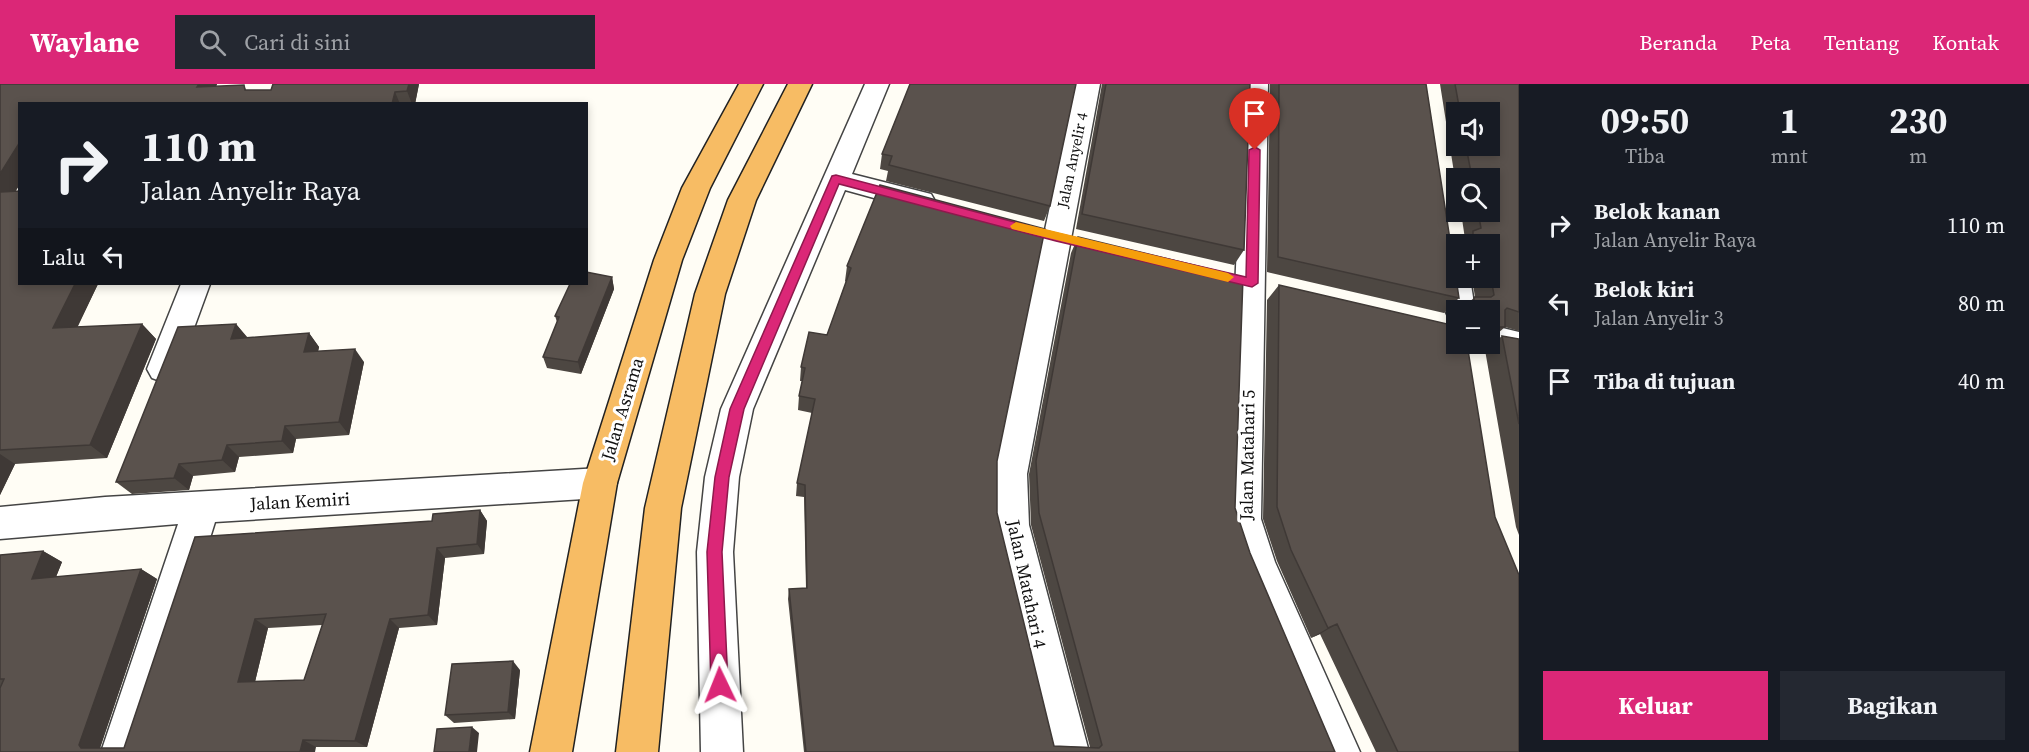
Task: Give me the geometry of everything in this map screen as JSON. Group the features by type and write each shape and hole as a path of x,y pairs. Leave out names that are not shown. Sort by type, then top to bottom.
{"highway":[{"name":"Jalan Asrama","path":"551,752 600,483 668,260 696,188 751,84"},
{"path":"637,752 663,508 710,294 742,200 800,84"}],"street":[{"path":"722,752 715,552 722,477 737,409 877,84"},
{"name":"Jalan Anyelir 4","path":"1057,237 1088,84"},
{"name":"Jalan Matahari 5","path":"1256,84 1252,283 1243,519 1257,563 1339,752"},
{"path":"836,179 946,208"},
{"path":"1448,231 1459,300"},
{"name":"Jalan Matahari 4","path":"1057,237 1012,463 1010,485 1011,525 1068,752"},
{"path":"150,402 195,285"},
{"path":"1500,342 1519,344"},
{"path":"105,513 118,480"},
{"name":"Jalan Kemiri","path":"0,522 105,513 600,483"},
{"path":"122,752 202,507"}],"building":[{"path":"0,84 199,84 197,87 244,85 245,90 271,90 273,84 409,84 407,91 395,92 392,102 18,102 18,145 0,174"},
{"path":"910,84 1076,84 1050,206 889,165 892,156 882,154"},
{"path":"1106,84 1250,84 1244,250 1082,214"},
{"path":"1279,84 1426,84 1449,234 1446,234 1446,288 1457,288 1459,298 1278,257"},
{"path":"1455,84 1519,84 1519,312 1507,308 1505,310 1505,327 1500,327 1500,300 1474,300 1474,297 1491,297 1494,295 1493,288 1500,288 1500,234 1473,234 1473,231 1481,228 1480,222 1500,222 1500,168 1470,168 1468,156 1500,156 1500,102 1458,102"},
{"path":"880,185 1045,229 997,461 997,513 1054,746 1099,748 1102,745 1039,513 1036,461 1078,237 1243,277 1235,508 1250,553 1335,752 806,752 789,589 807,588 805,485 797,483 815,399 799,396 805,368 801,367 809,332 827,335 851,268 847,266"},
{"path":"18,191 18,285 74,285 53,328 142,324 90,445 0,450 0,192"},
{"path":"588,272 612,277 578,362 543,357 559,317 555,316 570,285 588,285"},
{"path":"1279,285 1446,324 1446,354 1469,354 1495,517 1519,575 1519,752 1398,752 1337,624 1328,628 1291,550 1277,507"},
{"path":"236,324 231,339 309,333 304,352 355,349 339,422 285,426 282,441 227,445 222,460 179,464 174,478 116,482 178,327"},
{"path":"1502,336 1519,339 1519,424"},
{"path":"480,510 477,544 437,548 428,615 390,619 355,741 303,740 300,752 0,752 0,688 4,679 0,679 0,555 43,551 32,579 141,569 79,745 81,748 124,748 195,537 432,521 433,514","holes":["326,614 304,680 238,682 255,619"]},
{"path":"513,661 508,712 445,715 452,664"},
{"path":"472,727 469,752 434,752 437,729"}],"slow traffic":[{"path":"1016,226 1228,277"}],"route":[{"path":"720,685 715,552 722,477 737,409 836,179 1056,237 1252,283 1255,150"}]}
